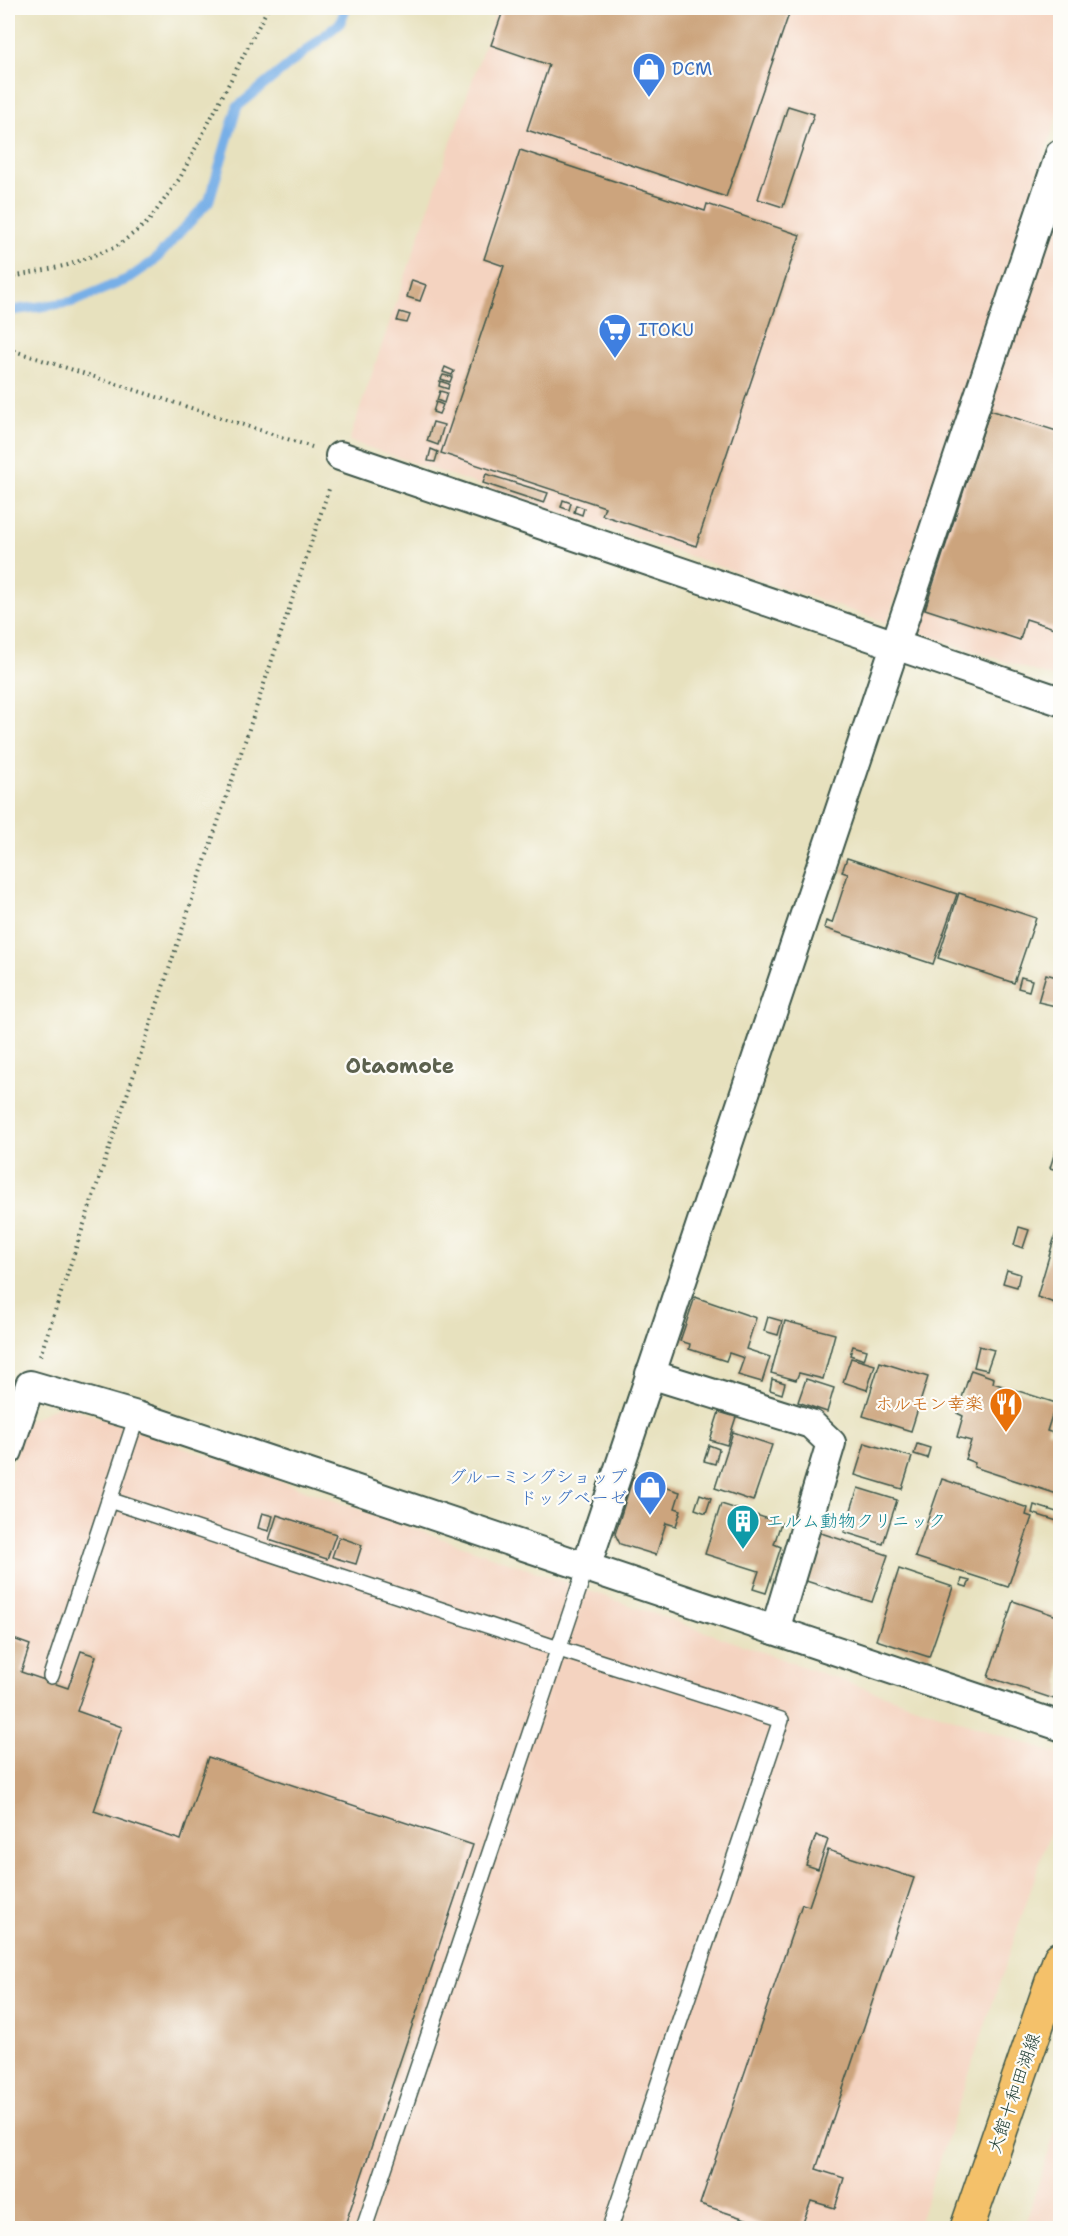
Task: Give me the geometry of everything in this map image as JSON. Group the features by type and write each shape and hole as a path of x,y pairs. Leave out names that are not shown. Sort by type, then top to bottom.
{"main road":[{"name":"大館十和田湖線","path":"967,2229 1060,1958"}],"street":[{"path":"586,1567 1060,154"},
{"path":"340,456 1060,700"},
{"path":"650,1374 811,1424 831,1443 775,1630"},
{"path":"8,1451 30,1385 137,1416 1060,1726"}],"lane":[{"path":"51,1676 137,1416"},
{"path":"109,1500 781,1720 610,2229"},
{"path":"364,2229 586,1567"}],"path":[{"path":"8,278 68,265 116,247 148,222 180,178 268,8"},
{"path":"8,349 340,456 30,1385"}],"shaded area":[{"path":"497,8 1060,8 1060,109 887,623 349,441"},
{"path":"1060,186 1060,680 908,629"},
{"path":"62,1404 861,1687 1060,1755 1060,1803 917,2228 8,2228 8,1478 26,1422"},
{"path":"1060,2117 1060,2228 1024,2228"}],"building":[{"name":"DCM","path":"504,8 791,8 726,197 527,130 549,65 491,45"},
{"path":"788,106 814,114 783,207 758,199"},
{"name":"ITOKU","path":"520,150 705,211 707,204 800,235 696,546 602,515 605,507 441,453 504,266 484,259"},
{"path":"412,280 426,285 420,301 407,297"},
{"path":"400,312 410,315 407,323 397,321"},
{"path":"445,367 454,371 452,375 443,372"},
{"path":"443,375 452,377 450,382 441,379"},
{"path":"440,381 449,384 448,389 439,386"},
{"path":"440,391 447,393 444,403 437,400"},
{"path":"436,402 443,405 439,414 433,412"},
{"path":"990,410 1060,432 1060,630 1026,619 1020,640 925,609"},
{"path":"433,422 444,425 438,445 427,441"},
{"path":"431,449 438,452 435,462 428,461"},
{"path":"486,474 548,493 544,503 483,483"},
{"path":"563,500 571,503 569,510 561,507"},
{"path":"576,505 584,508 582,515 574,512"},
{"path":"847,858 957,894 933,964 824,928 826,921 832,923 848,874 842,872"},
{"path":"959,893 1036,918 1014,983 938,958"},
{"path":"1046,974 1060,978 1060,1007 1038,1002"},
{"path":"1021,977 1032,980 1029,991 1018,988"},
{"path":"1060,1136 1060,1171 1050,1168"},
{"path":"1019,1227 1029,1230 1023,1248 1014,1245"},
{"path":"1057,1229 1060,1230 1060,1305 1037,1297"},
{"path":"1007,1270 1020,1274 1017,1287 1003,1283"},
{"path":"695,1297 756,1318 746,1349 770,1357 762,1382 738,1375 744,1358 729,1353 726,1361 689,1349 690,1344 680,1341"},
{"path":"768,1317 782,1321 778,1335 764,1331"},
{"path":"785,1321 835,1334 823,1379 799,1373 796,1380 771,1373"},
{"path":"853,1346 867,1350 864,1360 850,1355"},
{"path":"979,1346 994,1350 987,1370 974,1367"},
{"path":"851,1358 875,1365 867,1390 843,1382"},
{"path":"880,1362 928,1377 911,1431 863,1416"},
{"name":"ホルモン幸楽","path":"971,1370 994,1378 993,1383 1056,1403 1047,1431 1060,1435 1060,1495 974,1467 975,1463 965,1459 971,1441 957,1437 963,1416 957,1413"},
{"path":"772,1379 785,1383 782,1394 770,1390"},
{"path":"806,1379 834,1388 827,1412 798,1402"},
{"path":"719,1412 736,1417 727,1445 710,1440"},
{"path":"733,1432 772,1445 753,1501 715,1488"},
{"path":"865,1443 912,1457 902,1489 855,1475"},
{"path":"917,1444 930,1448 927,1458 914,1454"},
{"path":"709,1445 719,1449 715,1464 704,1461"},
{"name":"グルーミングショップ ドッグベーゼ","path":"633,1477 680,1492 675,1508 681,1510 676,1526 666,1523 656,1555 620,1544 615,1534"},
{"path":"942,1479 1028,1508 1026,1515 1032,1517 1008,1587 915,1557"},
{"path":"858,1488 897,1500 883,1544 844,1532"},
{"path":"700,1494 711,1498 706,1513 695,1509"},
{"name":"エルム動物クリニック","path":"721,1504 781,1523 774,1544 781,1547 766,1593 753,1589 759,1571 705,1554"},
{"path":"1034,1505 1060,1513 1060,1522 1032,1513"},
{"path":"262,1513 273,1516 269,1531 258,1528"},
{"path":"277,1515 336,1534 327,1559 269,1540"},
{"path":"818,1532 888,1555 872,1602 803,1580"},
{"path":"339,1537 362,1545 356,1564 332,1557"},
{"path":"899,1569 953,1587 929,1657 876,1640"},
{"path":"962,1579 970,1581 967,1587 960,1585"},
{"path":"1013,1601 1060,1617 1060,1701 988,1677"},
{"path":"8,1637 30,1645 21,1672 68,1688 81,1651 96,1656 77,1711 122,1727 94,1811 181,1840 208,1757 473,1845 344,2228 8,2228"},
{"path":"816,1835 828,1840 818,1869 806,1865"},
{"path":"828,1850 914,1878 816,2169 844,2178 835,2208 811,2201 801,2228 773,2228 700,2204 802,1904 809,1906"}],"waterway":[{"path":"8,311 72,302 128,279 154,261 209,201 237,107 340,23 346,8"}],"place":[{"name":"DCM","path":"649,98"},
{"name":"ITOKU","path":"615,359"},
{"name":"ホルモン幸楽","path":"1006,1433"},
{"name":"グルーミングショップ ドッグベーゼ","path":"650,1516"},
{"name":"エルム動物クリニック","path":"743,1550"}],"district":[{"name":"Otaomote","path":"400,1066"}]}
